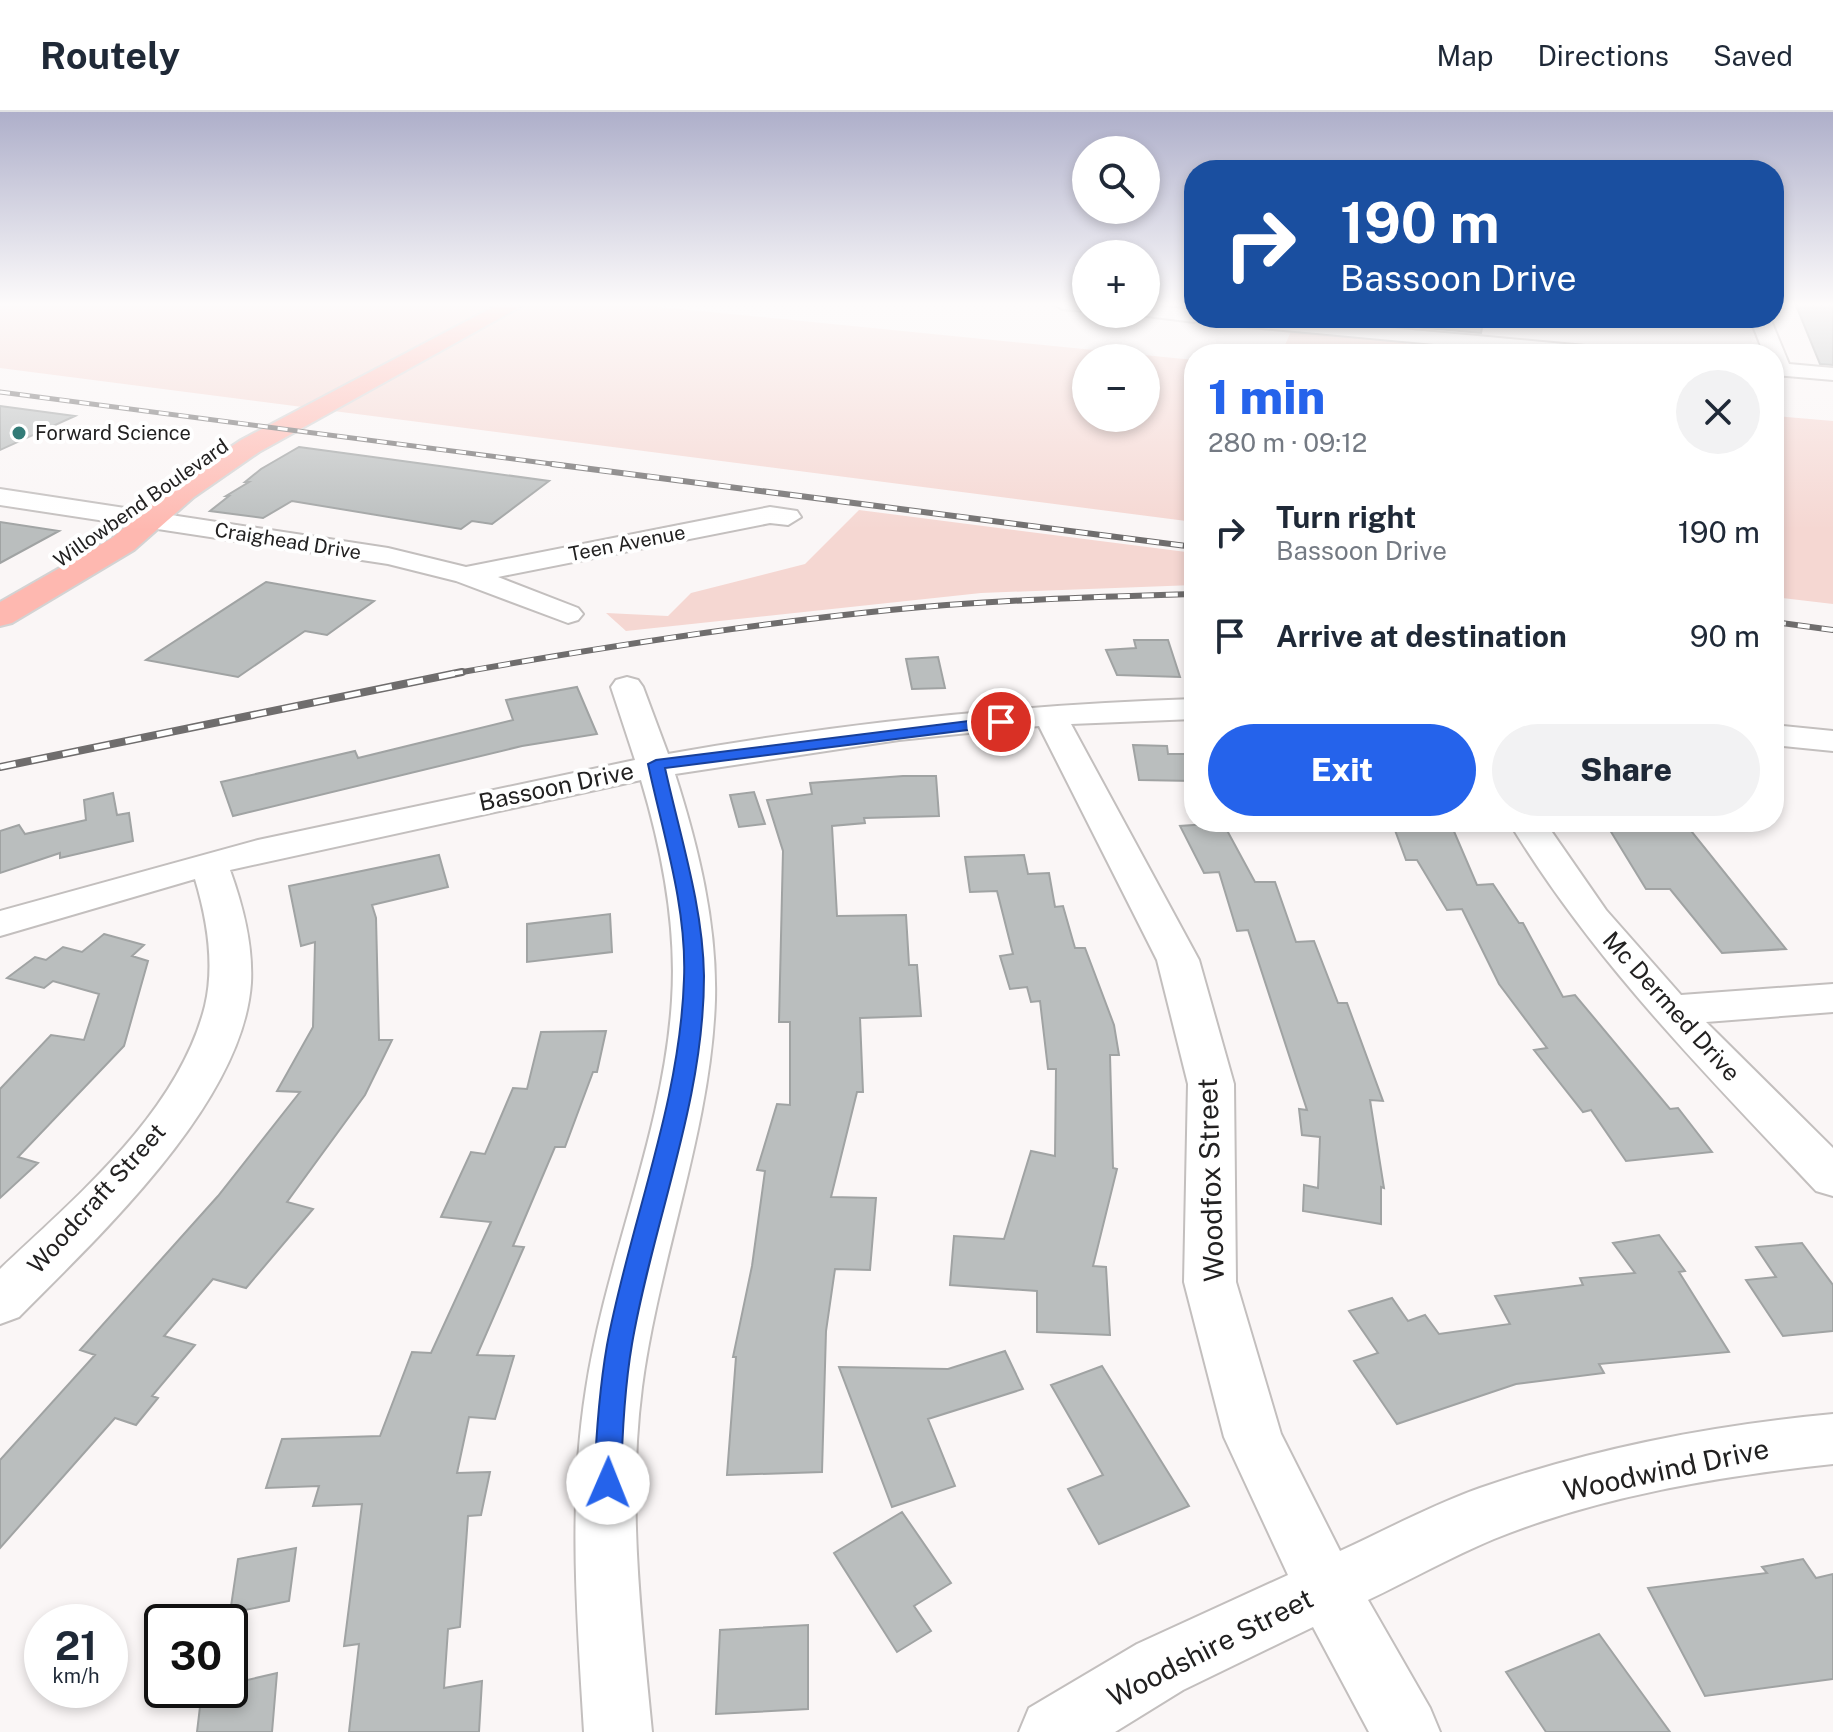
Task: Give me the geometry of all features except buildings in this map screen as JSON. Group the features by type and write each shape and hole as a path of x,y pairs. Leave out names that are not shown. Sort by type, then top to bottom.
{"main road":[{"name":"Willowbend Boulevard","path":"0,616 23,589 123,544 139,517 250,446 366,379"}],"street":[{"name":"Craighead Drive","path":"0,497 388,556 466,575 568,614"},
{"name":"Teen Avenue","path":"466,575 770,515 788,517"},
{"path":"618,1732 608,1600 609,1422 620,1343 685,1078 694,974 687,902 656,764 627,687"},
{"name":"Bassoon Drive","path":"0,924 209,864 656,764 769,748 1051,717 1184,710"},
{"name":"Woodfox Street","path":"1051,717 1178,960 1211,1084 1210,1282 1253,1437 1326,1588 1406,1732"},
{"path":"1784,736 1833,741"},
{"name":"Mc Dermed Drive","path":"1534,832 1581,905 1673,1010 1833,1178"},
{"name":"Woodcraft Street","path":"0,1302 134,1162 198,1073 222,1022 231,960 225,908 209,864"},
{"path":"1673,1010 1833,998"},
{"name":"Woodwind Drive","path":"1326,1588 1482,1515 1615,1474 1774,1445 1833,1439"},
{"name":"Woodshire Street","path":"1053,1732 1160,1667 1326,1588"}],"shaded area":[{"path":"82,379 1072,379 1072,432 1160,432 1160,379 1184,379 1184,521"},
{"path":"1784,417 1833,421 1833,604 1784,598"},
{"path":"859,510 1184,552 1184,585 981,593 626,631 606,613 668,616 691,593 805,564"}],"railway":[{"path":"0,392 567,466"},
{"path":"552,464 1184,546"},
{"path":"459,673 670,638 890,610 1004,601 1184,594"},
{"path":"1784,623 1833,630"},
{"path":"0,767 459,673"},
{"path":"451,674 459,673"}],"place":[{"name":"Forward Science","path":"19,433"}],"route":[{"path":"608,1483 609,1422 620,1343 685,1078 692,1019 694,974 689,914 656,764 1001,722"}]}
